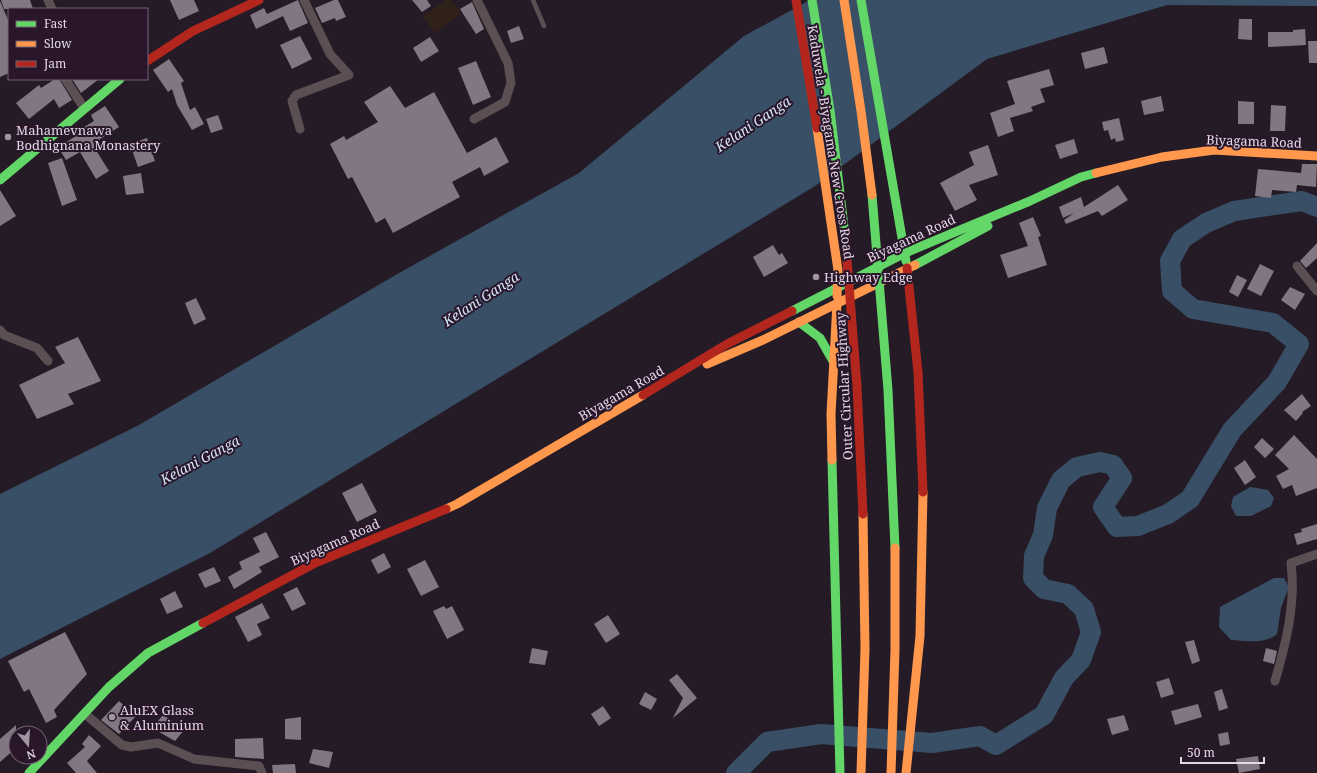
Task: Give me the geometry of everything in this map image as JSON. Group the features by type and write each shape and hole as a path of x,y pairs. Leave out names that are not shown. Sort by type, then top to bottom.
{"main road":[{"path":"148,60 193,31 259,0"},
{"name":"Kaduwela - Biyagama New Cross Road","path":"796,0 828,194 838,270 833,361 831,466 840,773"},
{"name":"Outer Circular Highway","path":"812,0 827,83 841,187 854,325 864,519 864,649 861,773"},
{"path":"844,0 857,76 871,182 887,357 895,575 895,645 891,773"},
{"path":"861,0 907,268 912,300 918,363 923,454 923,534 916,694 906,773"},
{"path":"0,180 119,80"},
{"name":"Biyagama Road","path":"29,773 109,687 148,653 315,562 457,504 727,344 904,253 1030,201 1081,177 1162,157 1214,150 1317,156"},
{"name":"Biyagama Road","path":"680,373 734,354 966,239 1030,201"},
{"path":"798,322 816,333 827,348 833,361"}],"street":[{"path":"300,129 292,101 296,95 349,75 330,54 304,0"},
{"path":"474,119 505,102 511,83 508,64 477,0"},
{"path":"66,80 84,108"},
{"path":"1297,266 1317,291"},
{"path":"0,330 4,335 37,348 48,361"},
{"path":"1275,681 1286,643 1293,583 1291,563 1317,554"},
{"path":"84,714 122,745 131,747 158,743 194,759 259,766 262,773"}],"lane":[{"path":"533,0 544,26"}],"shaded area":[{"path":"445,0 451,0 461,13 436,33 422,17"}],"water":[{"name":"Kelani Ganga","path":"810,0 1317,0 1317,6 1167,5 987,59 815,186 210,553 0,659 0,494 139,425 399,273 579,173 744,36"},
{"path":"1250,487 1268,490 1274,498 1271,506 1251,516 1236,516 1231,506 1233,497"},
{"path":"1274,578 1284,578 1289,587 1281,608 1277,634 1261,641 1231,640 1219,627 1220,607"}],"building":[{"path":"1,0 30,0 33,8 8,8 4,9"},
{"path":"170,0 194,0 199,11 179,20"},
{"path":"298,0 308,23 290,31 283,16 256,29 250,15 264,8 267,14"},
{"path":"334,0 338,0 346,17 336,21 335,18 322,23 315,8"},
{"path":"412,0 427,0 431,6 422,12"},
{"path":"0,1 8,20 8,73 0,77"},
{"path":"472,2 484,29 476,34 460,9"},
{"path":"1239,19 1252,19 1252,40 1238,39"},
{"path":"519,26 524,39 511,43 507,31"},
{"path":"1305,29 1306,45 1268,47 1268,32 1293,32 1293,30"},
{"path":"300,36 312,59 292,69 280,45"},
{"path":"430,37 439,51 421,62 413,48"},
{"path":"1308,41 1317,41 1317,63 1309,63"},
{"path":"1104,47 1108,63 1085,69 1081,53"},
{"path":"169,59 184,81 181,83 190,110 195,107 204,124 192,130 177,105 172,89 168,92 153,70"},
{"path":"476,61 491,97 473,105 458,68"},
{"path":"1049,69 1054,85 1040,89 1045,102 1031,107 1033,111 1010,118 1014,131 998,137 990,113 1015,104 1007,81"},
{"path":"53,80 60,80 72,100 59,108 54,99 29,119 16,103 39,85 41,88"},
{"path":"73,80 98,80 81,93"},
{"path":"390,86 405,108 434,92 467,153 496,137 509,162 484,176 480,167 452,182 460,197 393,233 385,218 376,223 352,177 348,179 330,144 344,136 346,140 378,122 364,102"},
{"path":"1161,96 1164,111 1144,115 1141,101"},
{"path":"1238,101 1254,102 1254,124 1238,124"},
{"path":"1271,105 1286,106 1285,131 1270,131"},
{"path":"105,106 119,127 97,141 99,144 94,147 109,171 96,179 80,152 66,160 58,147 76,136 74,133 94,121 91,115"},
{"path":"218,115 223,129 211,133 206,119"},
{"path":"1119,118 1124,140 1116,142 1115,138 1111,140 1108,130 1104,131 1102,122"},
{"path":"147,138 155,161 138,167 130,144"},
{"path":"1074,139 1078,153 1060,159 1055,145"},
{"path":"988,145 998,175 969,185 977,200 955,211 940,183 974,165 969,152"},
{"path":"62,158 77,200 62,206 48,163"},
{"path":"1302,164 1317,164 1316,187 1297,185 1296,192 1272,190 1271,198 1255,196 1258,169 1301,173"},
{"path":"141,173 144,193 126,195 123,176"},
{"path":"1118,185 1128,200 1102,216 1098,211 1066,224 1064,220 1074,213 1063,218 1059,207 1081,197 1084,207"},
{"path":"0,190 16,216 0,226"},
{"path":"1033,217 1041,236 1038,237 1047,265 1008,278 1000,255 1028,246 1019,223"},
{"path":"1317,243 1317,258 1306,268 1300,261"},
{"path":"773,245 779,255 782,253 788,263 764,277 753,257"},
{"path":"1260,264 1274,271 1261,296 1247,289"},
{"path":"1237,275 1247,280 1238,297 1229,292"},
{"path":"1290,287 1305,294 1295,310 1281,300"},
{"path":"196,298 206,319 194,325 185,303"},
{"path":"78,337 101,381 68,394 74,404 37,419 19,385 65,363 55,347"},
{"path":"1302,394 1311,406 1302,412 1303,413 1296,421 1284,410"},
{"path":"1294,435 1317,459 1317,488 1296,496 1292,485 1283,489 1276,476 1289,469 1275,455"},
{"path":"1262,438 1274,449 1265,458 1254,447"},
{"path":"1245,460 1256,477 1245,485 1234,468"},
{"path":"362,483 377,512 357,522 342,493"},
{"path":"1317,524 1317,539 1297,545 1294,534 1302,532 1301,529"},
{"path":"266,532 279,557 259,567 262,572 234,589 228,577 242,569 239,562 260,552 253,538"},
{"path":"384,553 391,567 378,574 371,560"},
{"path":"425,560 439,587 421,596 407,569"},
{"path":"214,567 221,581 205,588 198,574"},
{"path":"297,587 306,604 292,611 283,594"},
{"path":"175,591 183,607 167,614 160,599"},
{"path":"262,603 270,618 257,624 262,635 248,642 235,617"},
{"path":"444,606 446,609 452,606 464,630 447,639 433,611"},
{"path":"608,615 620,634 606,643 594,624"},
{"path":"65,632 87,674 54,710 57,717 46,723 29,689 24,692 8,661"},
{"path":"1194,640 1200,661 1192,664 1185,642"},
{"path":"532,648 548,651 545,665 529,663"},
{"path":"1266,648 1277,651 1274,664 1263,661"},
{"path":"677,674 697,698 673,718 683,698 669,680"},
{"path":"1169,678 1174,694 1161,698 1156,682"},
{"path":"1222,689 1228,708 1219,711 1214,692"},
{"path":"645,692 657,699 651,710 639,704"},
{"path":"119,701 136,716 119,734 101,720"},
{"path":"1198,704 1202,717 1175,725 1171,711"},
{"path":"603,706 611,718 599,726 591,714"},
{"path":"163,715 185,729 175,741 152,728"},
{"path":"1124,715 1129,730 1112,735 1107,719"},
{"path":"301,717 301,740 285,739 285,719"},
{"path":"8,732 8,755 0,762 0,739"},
{"path":"1228,732 1230,744 1220,746 1218,734"},
{"path":"89,735 101,746 87,761 97,773 76,773 67,763 85,747 82,744"},
{"path":"263,738 264,759 235,757 235,739"},
{"path":"313,749 333,752 329,768 309,763"},
{"path":"1258,756 1260,769 1239,773 1236,759"},
{"path":"295,764 296,773 273,773 272,765"}],"waterway":[{"path":"736,773 767,742 821,734 932,743 980,736 996,745 1044,715 1064,678 1081,660 1091,632 1084,609 1068,594 1044,589 1033,578 1034,556 1043,535 1047,508 1061,480 1077,467 1100,462 1113,465 1122,478 1103,507 1117,527 1138,526 1168,514 1190,499 1232,430 1277,382 1299,344 1273,323 1193,309 1172,291 1170,261 1182,239 1206,223 1234,211 1302,201 1317,207"}],"traffic: fast":[{"path":"812,0 830,110 845,235"},
{"path":"861,0 906,261"},
{"path":"0,180 119,80"},
{"path":"792,311 905,253 1030,201 1081,177 1096,173"},
{"path":"872,195 888,390 895,548"},
{"path":"915,265 988,226"},
{"path":"799,322 820,338 833,361"},
{"path":"832,460 840,773"},
{"path":"29,773 109,687 148,653 203,623"}],"traffic: slow":[{"path":"844,0 872,195"},
{"path":"817,128 838,270 837,296"},
{"path":"1096,173 1162,157 1214,150 1317,156"},
{"path":"707,364 763,340 915,265"},
{"path":"832,460 831,414 837,303"},
{"path":"446,509 643,395"},
{"path":"906,773 920,636 923,492"},
{"path":"861,773 865,649 863,514"},
{"path":"891,773 895,650 895,548"}],"traffic: jam":[{"path":"148,60 193,31 259,0"},
{"path":"796,0 817,128"},
{"path":"845,235 857,386 863,514"},
{"path":"907,268 918,372 923,492"},
{"path":"643,395 727,344 792,311"},
{"path":"203,623 315,563 446,509"}],"place":[{"name":"Mahamevnawa Bodhignana Monastery","path":"8,137"},
{"name":"Highway Edge","path":"816,277"},
{"name":"AluEX Glass & Aluminium","path":"112,717"}]}
